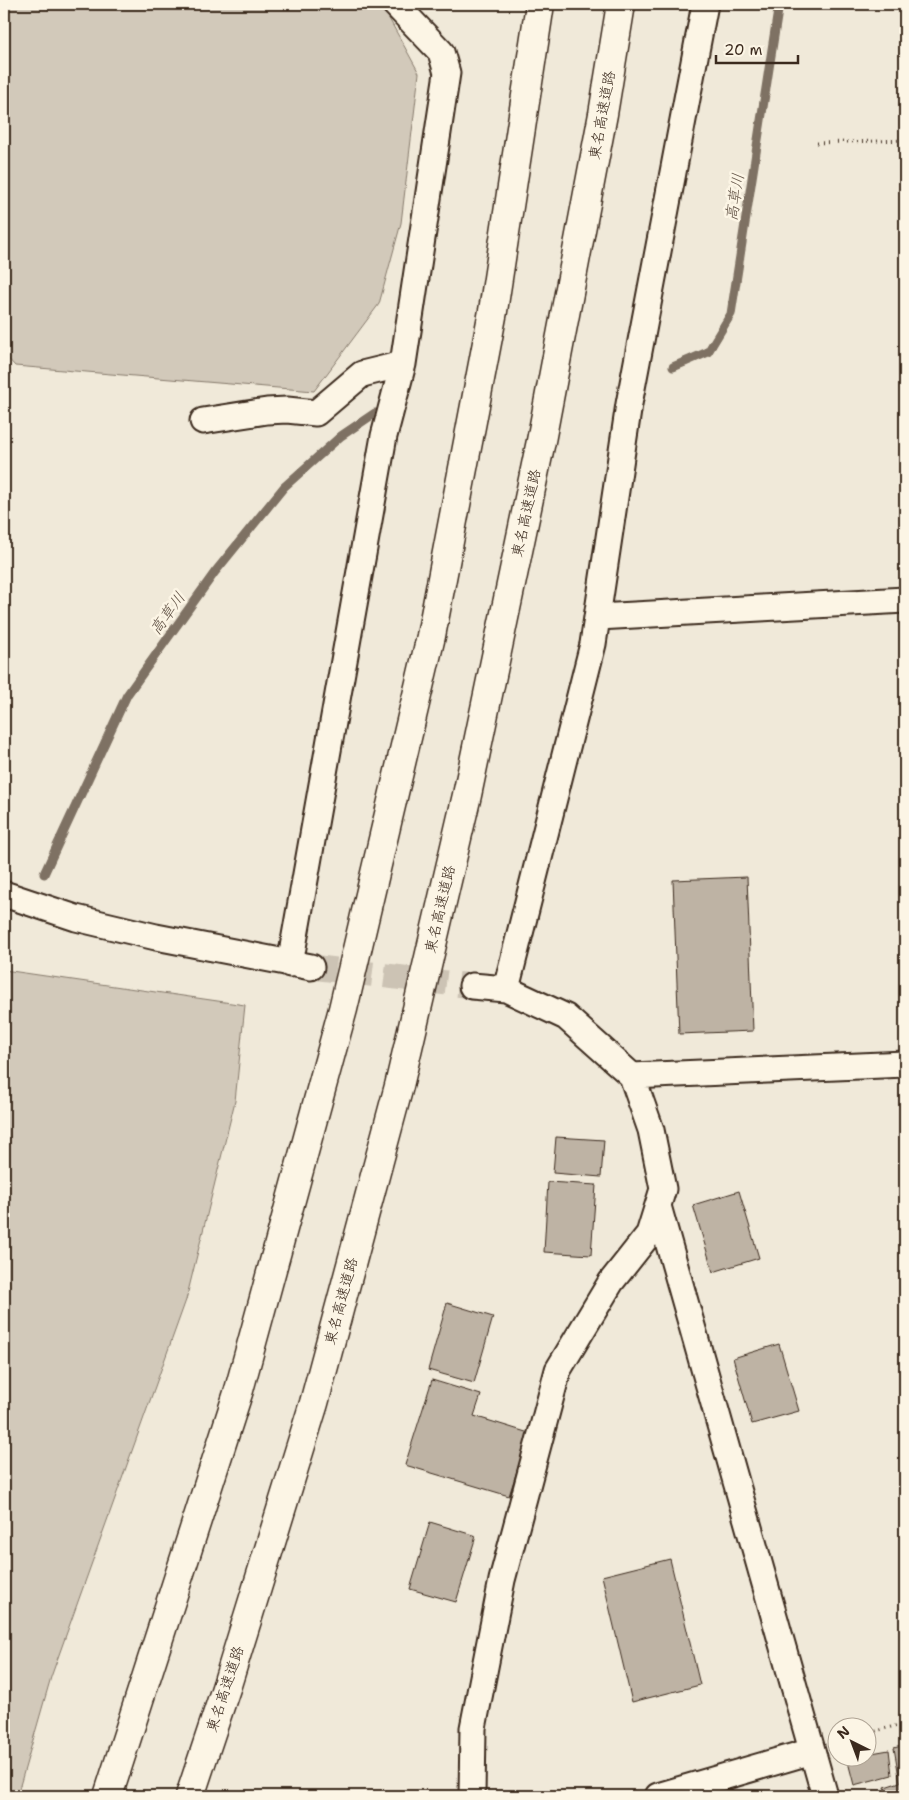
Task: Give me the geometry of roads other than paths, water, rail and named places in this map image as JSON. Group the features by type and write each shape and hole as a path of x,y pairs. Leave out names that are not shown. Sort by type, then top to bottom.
{"highway":[{"path":"108,1796 239,1390 343,1009 431,636 493,311 540,4"},
{"name":"東名高速道路","path":"190,1796 227,1685 314,1403 399,1086 467,795 541,441 603,114 621,4"}],"street":[{"path":"4,894 76,918 156,937 301,965 384,436 403,364 447,73 441,52 395,4"},
{"path":"506,989 591,653 629,404 705,4"},
{"path":"203,421 267,410 316,413 362,374 403,364"},
{"path":"598,617 905,600"},
{"path":"472,986 506,989 566,1017 632,1076 651,1130 663,1189 649,1234 611,1282 558,1370 502,1580 473,1728 472,1796"},
{"path":"632,1076 905,1064"},
{"path":"658,1206 825,1796"},
{"path":"658,1796 812,1750"}],"waterway":[{"name":"高草川","path":"673,367 708,352 731,314 779,4"},
{"name":"高草川","path":"44,874 127,695 215,572 284,487 341,436 375,413"}],"tunnel":[{"path":"311,967 472,986"}]}
